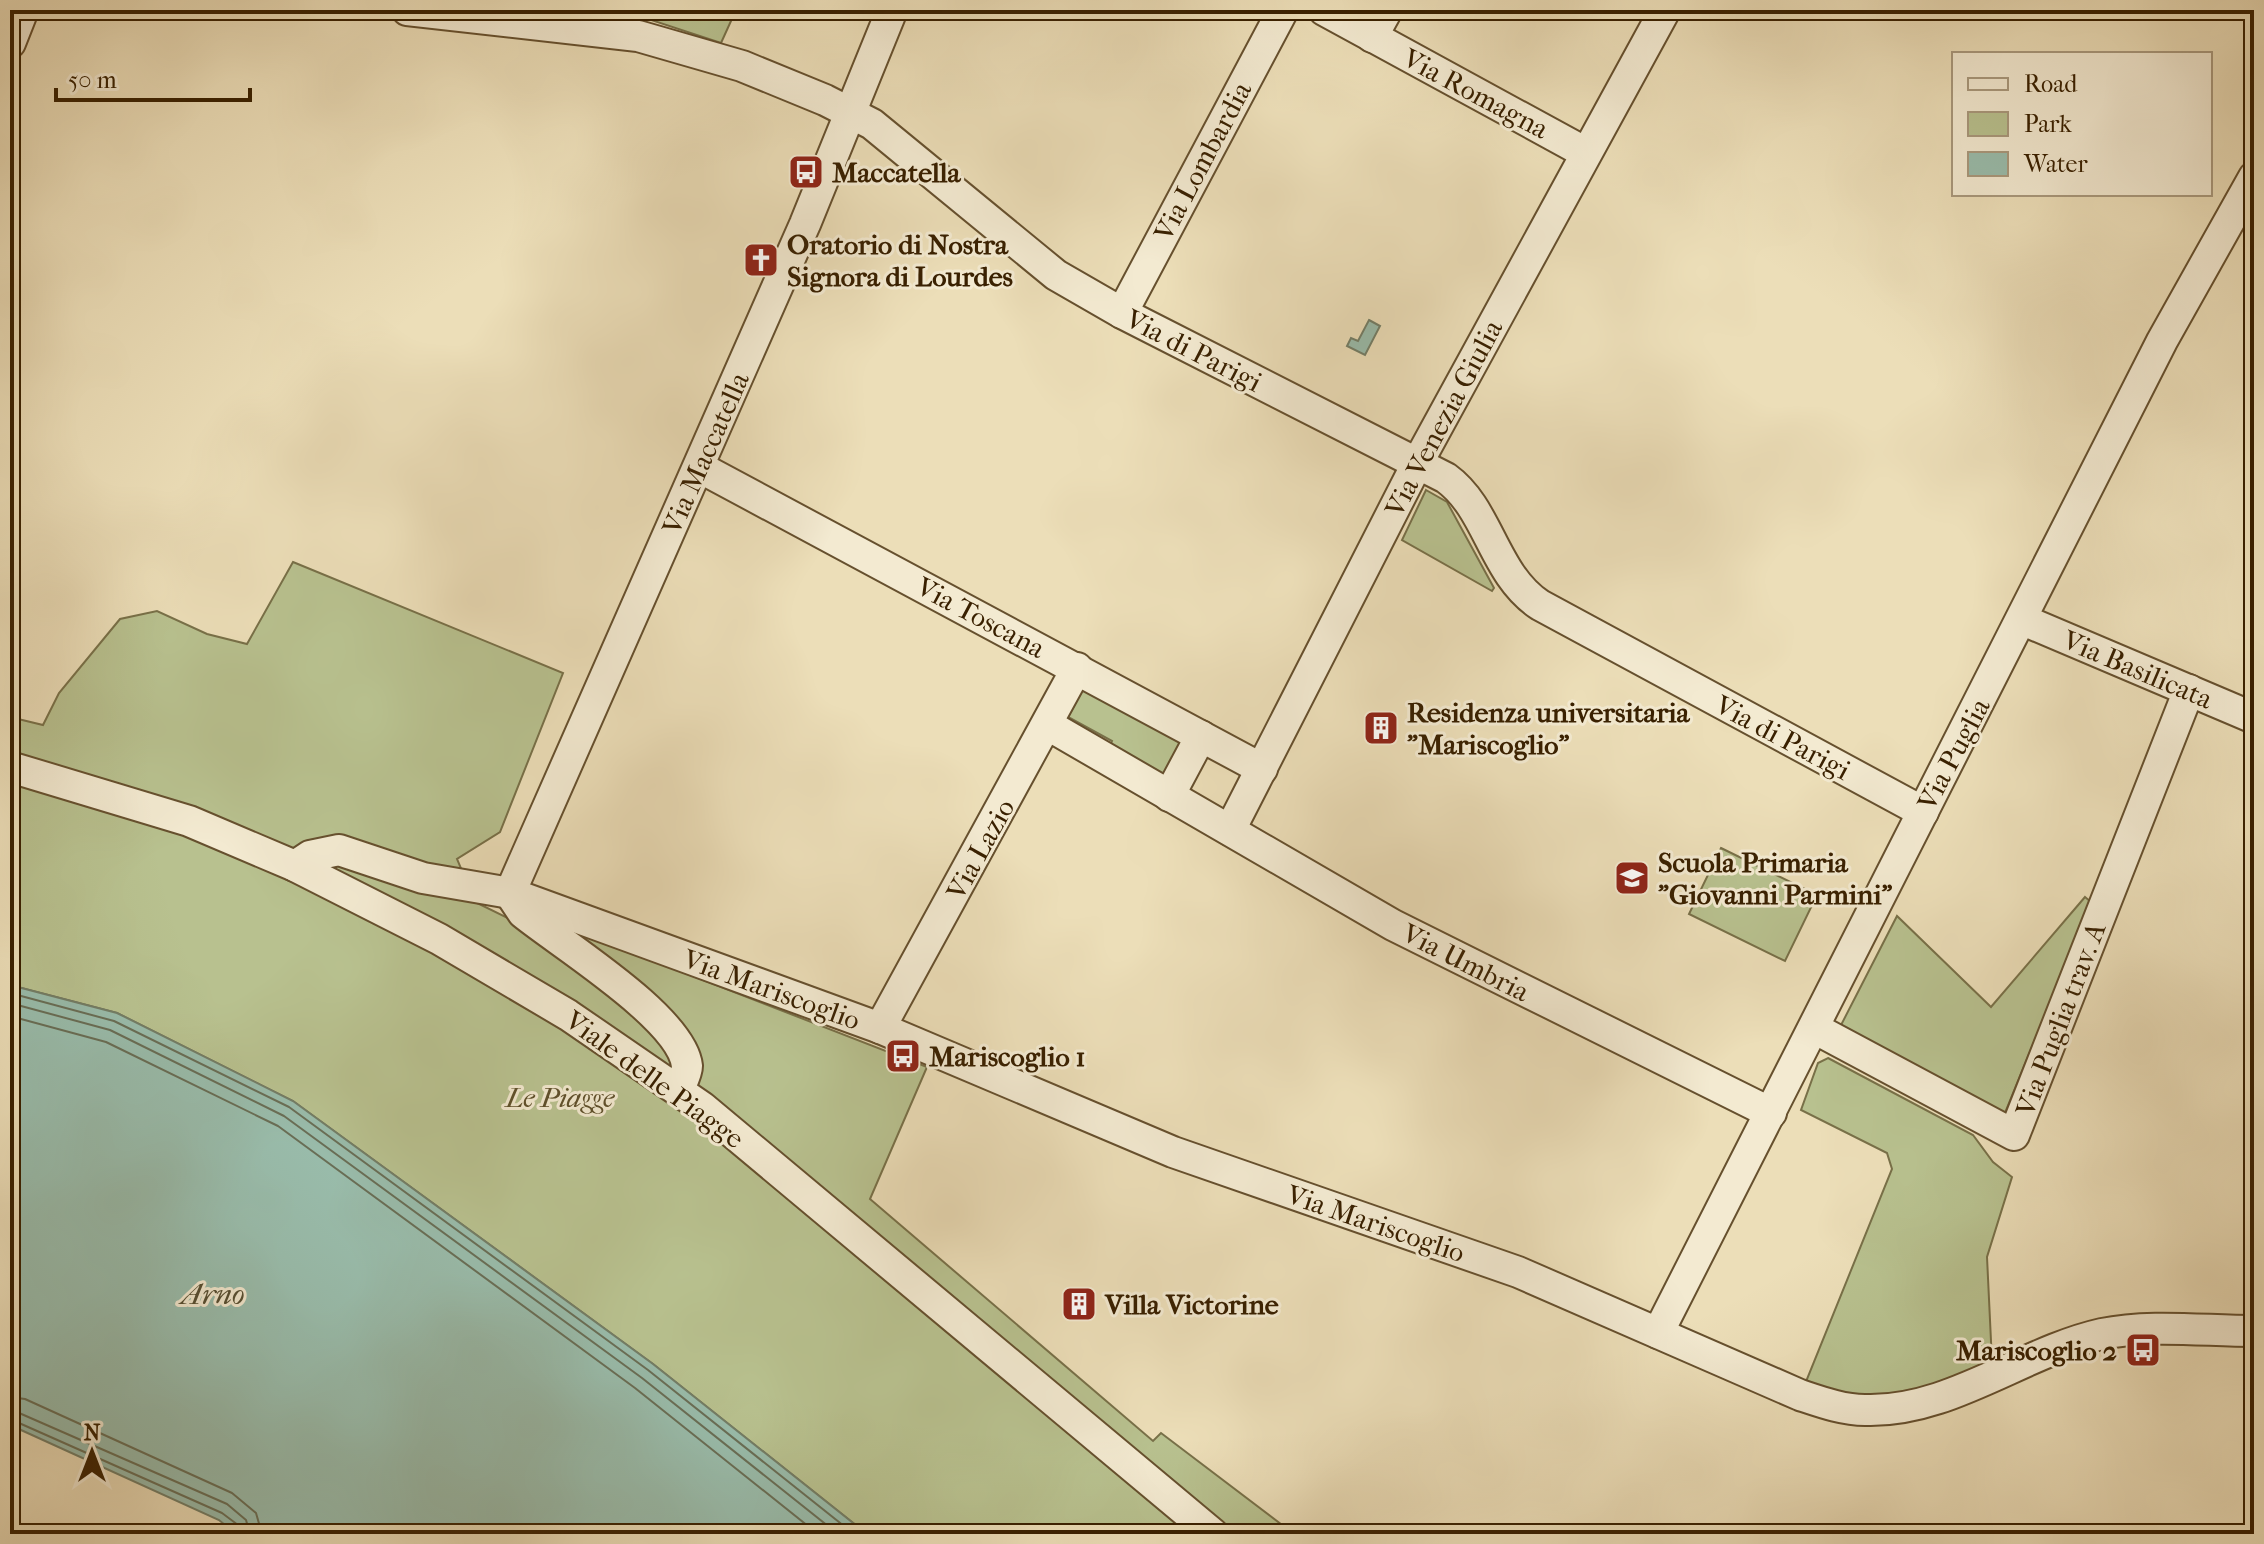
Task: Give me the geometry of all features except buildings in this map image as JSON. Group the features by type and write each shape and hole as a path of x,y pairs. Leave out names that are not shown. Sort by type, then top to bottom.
{"street":[{"path":"10,43 23,10"},
{"name":"Via di Parigi","path":"407,10 655,39 752,70 872,124 1037,261 1122,313 1438,472 1462,492 1508,574 1531,600 1923,812"},
{"name":"Via Maccatella","path":"510,893 805,224 892,10"},
{"name":"Via Lombardia","path":"1122,313 1283,10"},
{"name":"Via Romagna","path":"1324,10 1586,153"},
{"path":"1372,37 1387,10"},
{"name":"Via Venezia Giulia","path":"1230,830 1418,462 1665,10"},
{"name":"Via Puglia","path":"1658,1333 2023,620 2162,341 2254,177"},
{"name":"Via Toscana","path":"699,467 1262,769"},
{"name":"Via Basilicata","path":"2023,620 2254,718"},
{"name":"Via Lazio","path":"880,1028 1077,668"},
{"name":"Via Puglia trav. A","path":"1814,1028 2014,1135 2189,690"},
{"name":"Via Umbria","path":"1048,725 1456,959 1771,1113"},
{"path":"1169,796 1201,736"},
{"name":"Viale delle Piagge","path":"10,767 189,821 295,866 439,939 568,1015 679,1089 1213,1534"},
{"path":"295,866 310,856 339,850 423,878 510,893 523,913 643,1003 665,1026 684,1055 687,1068 679,1089"},
{"name":"Via Mariscoglio","path":"510,893 880,1028 1173,1152 1505,1268 1800,1395 1864,1410 1924,1403 2047,1352 2116,1332 2254,1331"}],"green space":[{"path":"655,10 736,10 721,43 651,20"},
{"path":"1426,490 1447,502 1494,588 1492,591 1402,540"},
{"name":"Le Piagge","path":"293,562 563,673 500,832 457,859 475,902 520,924 546,919 927,1067 870,1199 1153,1441 1161,1433 1294,1534 867,1534 653,1364 293,1101 117,1013 10,985 10,717 43,725 59,693 120,619 157,611 207,634 247,644"},
{"path":"1084,687 1186,743 1166,779 1109,748 1112,741 1068,717"},
{"path":"1721,848 1817,895 1785,961 1689,914"},
{"path":"2085,897 2091,902 2005,1113 1839,1029 1897,916 1991,1007"},
{"path":"1828,1058 1973,1135 1993,1162 2012,1177 1987,1257 1992,1362 1904,1396 1867,1399 1805,1384 1892,1169 1887,1153 1801,1110 1818,1063"}],"water":[{"path":"1369,320 1380,326 1365,355 1347,346 1351,338 1358,341"},
{"name":"Arno","path":"10,985 117,1013 293,1101 653,1364 867,1534 236,1534 219,1520 10,1425"}],"place":[{"name":"Maccatella","path":"806,172"},
{"name":"Oratorio di Nostra Signora di Lourdes","path":"761,260"},
{"name":"Residenza universitaria \"Mariscoglio\"","path":"1381,728"},
{"name":"Scuola Primaria \"Giovanni Parmini\"","path":"1632,878"},
{"name":"Mariscoglio 1","path":"903,1056"},
{"name":"Villa Victorine","path":"1079,1304"},
{"name":"Mariscoglio 2","path":"2143,1350"}]}
